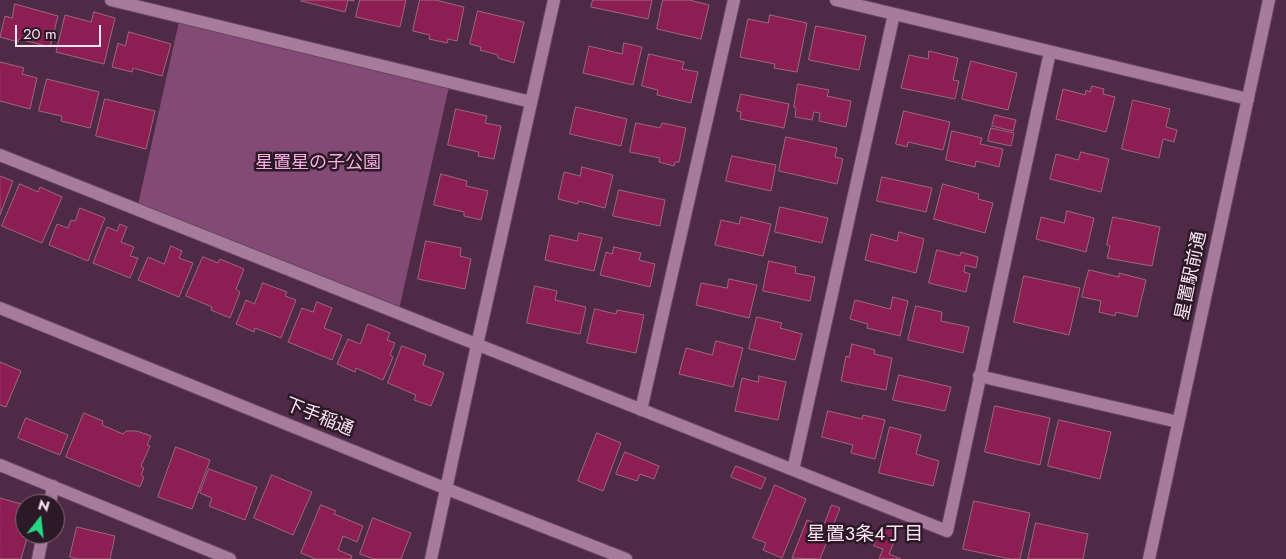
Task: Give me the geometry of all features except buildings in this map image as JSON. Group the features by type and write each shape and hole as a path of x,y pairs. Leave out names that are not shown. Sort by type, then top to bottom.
{"street":[{"path":"111,0 531,102"},
{"path":"431,559 554,0"},
{"path":"641,410 734,0"},
{"path":"836,0 1248,99"},
{"name":"星置駅前通","path":"1149,559 1269,0"},
{"path":"793,470 894,14"},
{"path":"0,155 946,531 1050,52"},
{"name":"下手稲通","path":"0,308 447,489 626,559"},
{"path":"979,376 1178,422"},
{"path":"0,465 226,558"},
{"path":"52,494 53,486"},
{"path":"38,559 41,544"}],"green space":[{"name":"星置星の子公園","path":"180,17 450,82 398,314 137,209"}],"district":[{"name":"星置3条4丁目","path":"865,535"}]}
